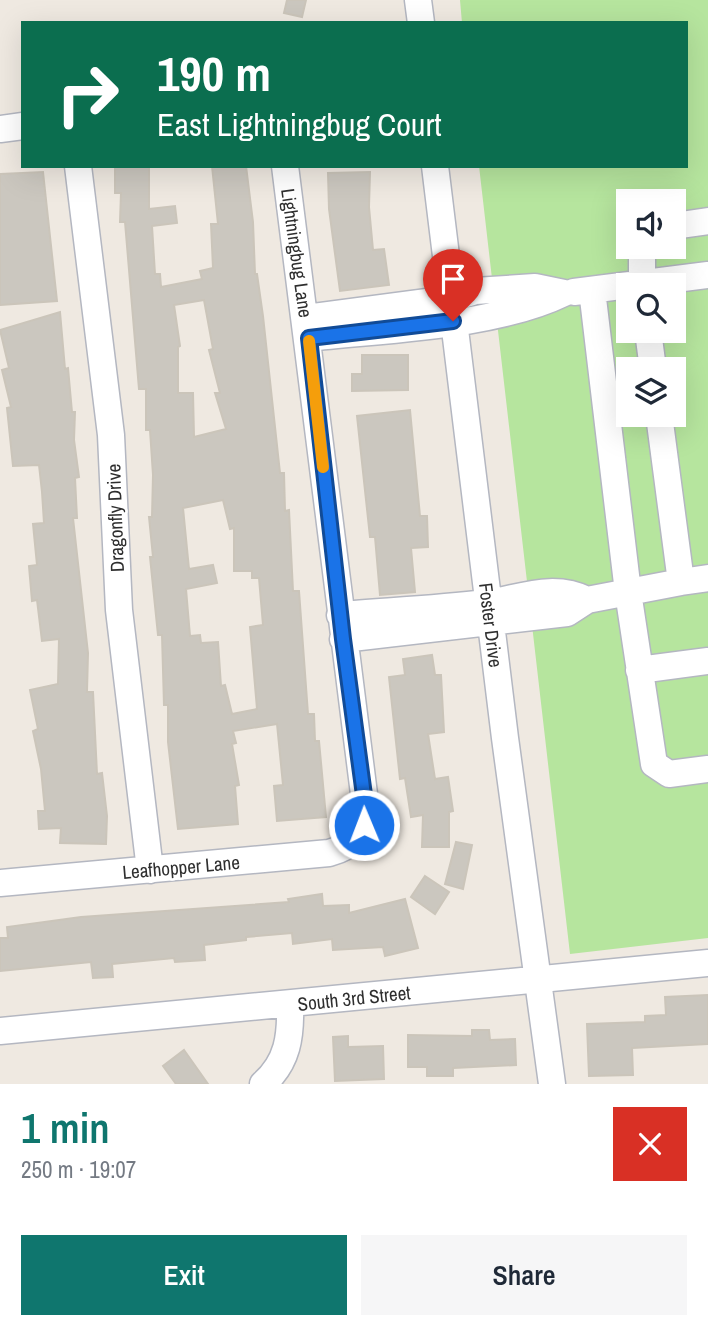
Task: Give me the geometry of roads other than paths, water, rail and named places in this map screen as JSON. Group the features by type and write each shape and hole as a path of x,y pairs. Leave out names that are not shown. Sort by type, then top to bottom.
{"street":[{"path":"418,0 421,21"},
{"path":"0,129 21,127"},
{"name":"Dragonfly Drive","path":"78,168 111,435 119,610 150,870"},
{"name":"Lightningbug Lane","path":"285,168 366,810 364,825 358,838"},
{"name":"Foster Drive","path":"435,168 552,1084"},
{"path":"686,224 708,221"},
{"path":"686,278 708,275"},
{"path":"307,328 452,310 541,305 564,293 616,287"},
{"path":"592,290 628,592 653,764 668,774 708,769"},
{"path":"661,427 681,582"},
{"path":"341,627 490,612 567,613 587,600 708,578"},
{"path":"639,670 708,661"},
{"name":"Leafhopper Lane","path":"0,883 330,853 345,849 358,838"},
{"name":"South 3rd Street","path":"0,1031 708,963"},
{"path":"263,1084 284,1059 291,1033 290,1004"}]}
